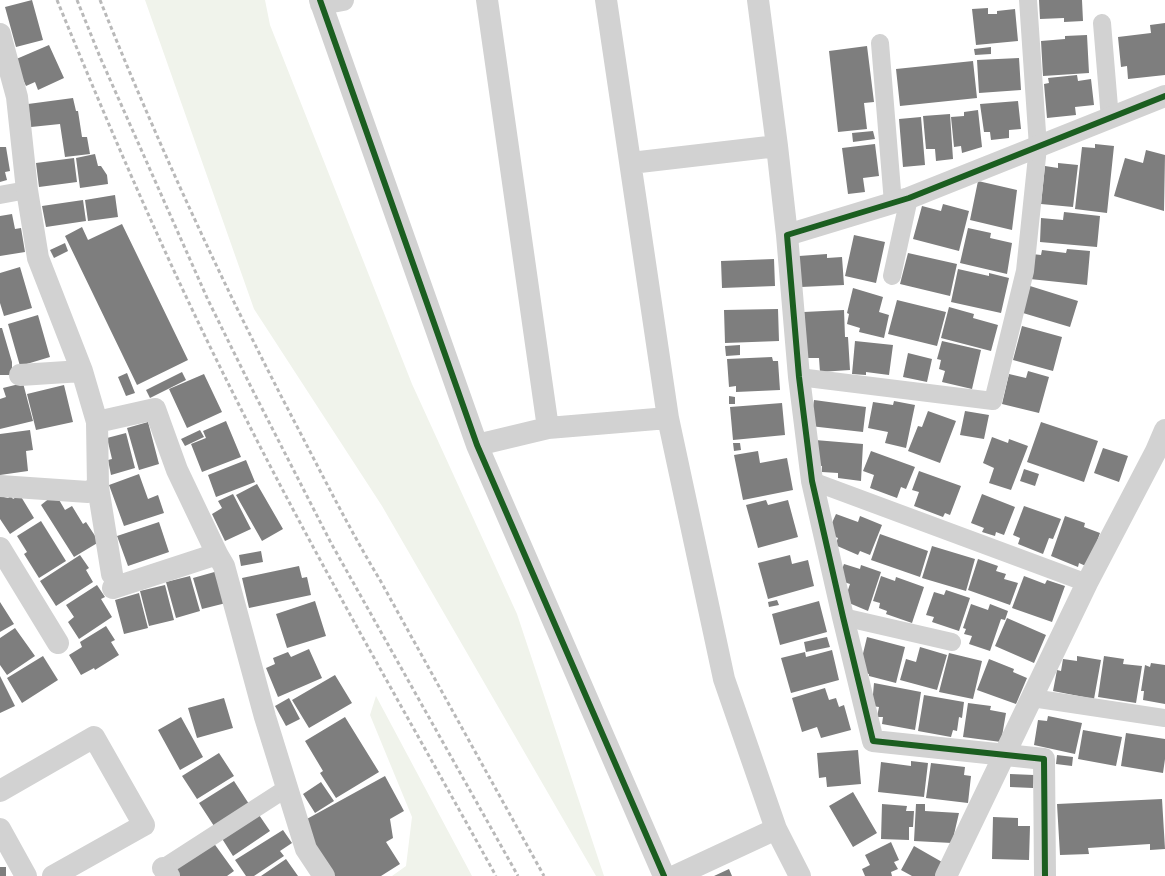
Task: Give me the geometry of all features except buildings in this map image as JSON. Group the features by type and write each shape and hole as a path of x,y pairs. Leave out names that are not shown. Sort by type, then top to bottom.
{"street":[{"path":"343,0 320,2 477,445 664,876"},
{"path":"487,0 548,428"},
{"path":"606,0 668,418 724,679 776,829 800,876"},
{"path":"758,0 787,235 799,377 812,481 873,741 1044,759 1045,876"},
{"path":"0,34 17,96 27,190 38,258 82,372 97,422 98,487 112,581 217,554"},
{"path":"787,235 901,201 1165,96"},
{"path":"631,163 777,146"},
{"path":"20,375 82,372"},
{"path":"97,422 155,409 177,470 224,566 265,717 306,849 324,876"},
{"path":"477,445 548,428 668,418"},
{"path":"946,876 1087,583 1156,451 1165,430"},
{"path":"0,486 88,492 98,487"},
{"path":"0,548 58,643"},
{"path":"0,791 94,737 144,825 53,876"},
{"path":"0,829 26,876"},
{"path":"675,876 776,829"}],"lane":[{"path":"799,377 993,401 1025,270 1038,147 1028,0"},
{"path":"1102,23 1110,119"},
{"path":"880,43 901,201 892,276"},
{"path":"0,195 27,190"},
{"path":"812,481 1087,583"},
{"path":"843,617 952,642"},
{"path":"1032,698 1165,718"},
{"path":"166,872 287,788"}],"shaded area":[{"path":"145,0 265,0 270,25 412,384 517,614 604,876 596,876 382,506 254,309"},
{"path":"376,696 472,876 392,876 406,866 412,817 370,715"}],"railway":[{"path":"57,0 98,99 185,295 263,453 361,635 496,876"},
{"path":"77,0 100,57 208,300 251,387 331,543 518,876"},
{"path":"100,0 144,106 191,211 266,366 346,520 544,876"}],"cycle path":[{"path":"320,0 477,445 664,876"},
{"path":"1045,876 1044,759 873,741 812,481 799,377 787,235 909,198 1165,96"}]}
